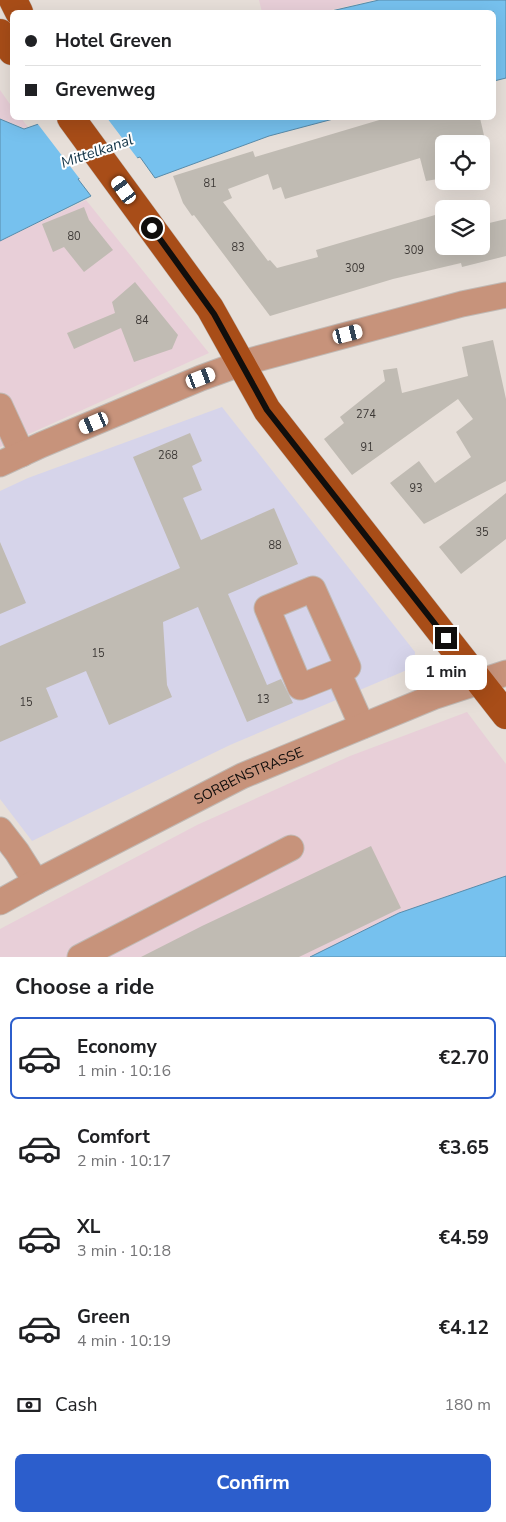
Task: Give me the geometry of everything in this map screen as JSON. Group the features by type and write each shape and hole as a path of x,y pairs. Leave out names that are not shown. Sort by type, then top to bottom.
{"main road":[{"path":"0,33 10,48"},
{"path":"72,120 210,308 267,410 506,715"}],"street":[{"path":"0,464 166,393 242,363 462,304 506,295"},
{"path":"0,406 22,454"},
{"path":"338,672 362,726"},
{"name":"SORBENSTRASSE","path":"0,902 242,776 433,697 506,672"},
{"path":"0,830 36,882"},
{"path":"80,957 291,848"}],"shaded area":[{"path":"259,0 374,0 332,10 262,10"},
{"path":"0,90 10,104 10,120 23,120 28,127 24,128 0,119"},
{"path":"86,200 209,353 0,447 0,241"},
{"path":"222,407 415,652 414,667 230,745 32,841 0,799 0,491 28,478"},
{"path":"467,712 506,764 506,876 399,913 310,957 0,957 0,929 197,825 350,756"}],"water":[{"path":"379,0 506,0 506,78 496,80 496,10 336,10"},
{"name":"Mittelkanal","path":"0,119 24,129 50,120 329,120 269,136 155,178 140,157 78,179 91,196 0,241"},
{"path":"506,876 506,957 310,957 399,913"}],"pier":[{"path":"45,120 109,120 139,160 82,180 86,187 37,123"}],"building":[{"path":"379,120 480,120 484,135 435,135 435,180 426,181 420,158 285,199 281,187 273,190 268,174 228,189 232,198 223,202 268,261 270,260 277,268 318,257 316,250 435,215 435,255 490,255 490,223 506,219 506,256 462,267 461,263 393,279 270,316 194,215 192,216 183,203 173,176 253,151 255,157"},
{"path":"84,207 89,220 113,250 84,272 64,247 53,252 42,224"},
{"path":"135,282 178,335 172,349 134,362 121,328 74,349 67,333 115,313 112,302"},
{"path":"493,340 506,399 506,481 424,524 390,483 419,461 435,483 471,457 456,432 473,419 458,399 352,475 324,439 344,423 340,417 385,381 383,370 397,368 402,393 468,376 462,347"},
{"path":"190,433 202,461 192,466 202,490 183,498 201,540 274,508 298,564 228,594 267,685 281,679 293,703 247,722 198,607 163,622 167,685 172,697 109,725 86,671 46,688 58,717 0,742 0,646 180,568 133,457"},
{"path":"506,493 506,539 461,574 439,547"},
{"path":"0,542 26,603 0,614"},
{"path":"371,846 401,908 299,957 141,957 202,926"}],"route":[{"path":"152,228 214,314 267,410 446,638"}]}
